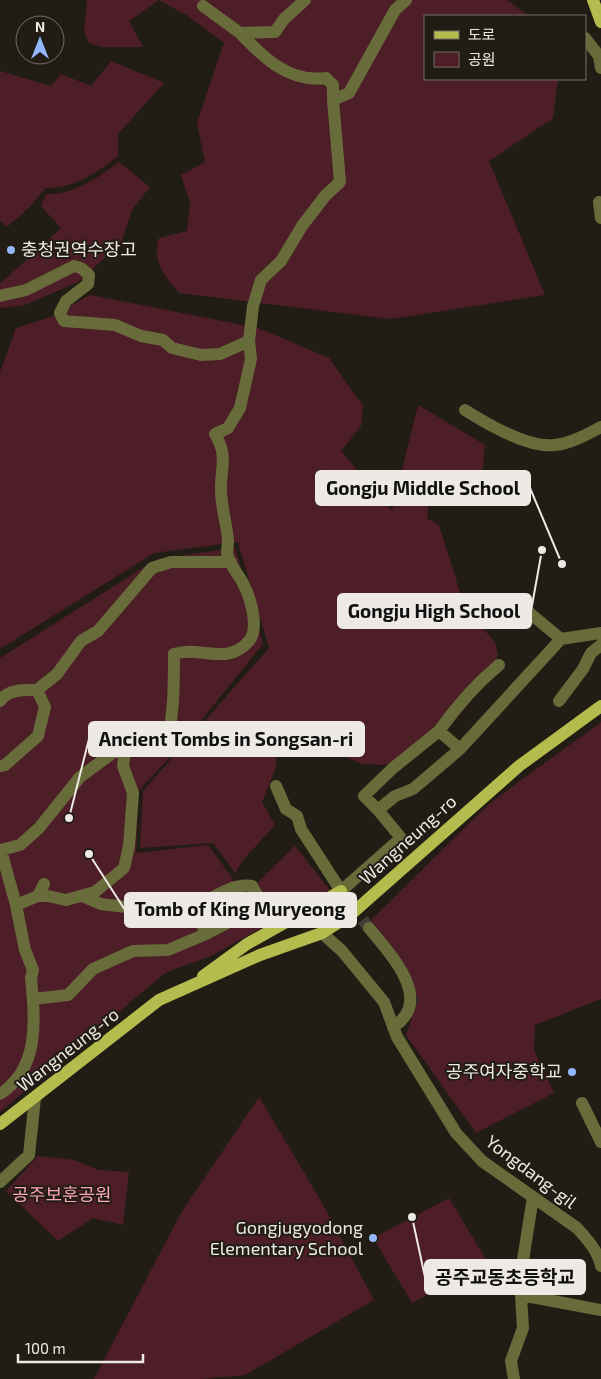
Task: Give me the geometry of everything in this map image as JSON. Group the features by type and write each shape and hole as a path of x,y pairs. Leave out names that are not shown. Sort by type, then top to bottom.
{"main road":[{"path":"593,0 601,22"},
{"name":"Wangneung-ro","path":"0,1124 36,1098 159,1000 260,955 322,933 349,916 519,766 601,706"},
{"path":"193,985 217,964 247,944 341,891"}],"street":[{"path":"240,33 275,32 284,19 305,0"},
{"path":"333,100 349,93 395,10 406,0"},
{"path":"0,1094 8,1089 24,1069 30,1053 34,1032 31,978 33,970 25,950 16,905 0,849 20,845 39,828 80,777 114,752 141,748 156,752 165,750 170,721 174,654 193,652 211,655 237,652 250,639 254,630 252,608 243,583 230,562 227,552 228,540 221,484 224,464 221,445 215,434 228,428 240,408 251,359 249,341 253,306 261,280 281,261 302,226 324,196 340,182 333,85 326,78 299,78 284,72 240,33 203,6"},
{"path":"586,39 599,56 601,68"},
{"path":"599,202 601,218"},
{"path":"0,296 26,290 74,266 81,268 89,276 88,284 62,305 60,313 64,321 115,325 141,336 163,340 172,348 201,355 220,354 249,341"},
{"path":"465,410 489,426 538,443 554,445 588,434 601,427"},
{"path":"0,701 4,696 18,690 37,690 57,674 81,641 98,631 152,568 171,562 230,562"},
{"path":"488,609 496,609 513,603 520,605 561,639"},
{"path":"378,810 395,796 413,789 460,749 561,639 601,633"},
{"path":"559,701 583,669 591,653 601,646"},
{"path":"276,786 286,808 297,816 300,829 341,891 401,838 364,796 393,768 439,731 461,703 499,665"},
{"path":"0,766 11,760 38,736 45,707 37,690"},
{"path":"439,731 460,749"},
{"path":"16,905 38,896 66,900 95,892 124,868 129,846 133,793 123,766 125,750"},
{"path":"38,896 44,884"},
{"path":"33,999 68,995 93,969 132,951 168,950 206,934 260,906 261,902 252,886 245,885 229,889 177,916 166,916 134,908 102,904 82,896"},
{"path":"195,908 206,934"},
{"path":"369,928 407,980 411,996 409,1008 403,1020 393,1027"},
{"name":"Yongdang-gil","path":"322,933 342,951 384,1002 393,1027 456,1133 482,1160 577,1228 589,1242 599,1258 601,1266"},
{"path":"0,1182 29,1155 36,1098"},
{"path":"582,1103 601,1142"},
{"path":"514,1379 512,1361 523,1328 520,1278 533,1197"},
{"path":"521,1295 601,1310"}],"green space":[{"path":"87,0 159,0 129,21 143,47 101,47 88,42 84,31"},
{"path":"159,0 507,0 527,15 424,15 424,80 558,80 553,118 489,161 545,295 391,319 179,293 161,268 158,261 157,246 159,238 187,231 190,203 181,175 205,162 197,123 224,43 188,16"},
{"path":"111,61 164,83 118,134 118,156 102,168 75,183 55,188 45,188 31,206 7,227 0,221 0,71 51,86 61,74 91,86"},
{"path":"119,162 150,187 132,210 121,243 78,282 25,305 0,308 0,284 61,228 41,206 46,194 56,194 75,189 103,174"},
{"path":"90,295 258,328 329,358 363,406 361,426 341,451 392,511 418,405 485,445 480,496 429,504 427,518 439,525 463,602 471,617 479,616 485,631 495,642 498,655 488,681 441,737 403,759 385,765 362,764 287,731 276,746 276,767 262,802 275,825 244,859 235,873 213,843 140,848 143,791 269,648 238,542 154,553 0,649 0,372 16,328 51,317"},
{"path":"235,548 263,644 178,749 139,790 136,853 208,845 236,883 258,882 295,846 330,890 211,956 165,973 0,1112 0,658 157,559"},
{"path":"601,722 601,999 535,1025 534,1050 554,1093 476,1133 406,1035 418,1000 406,966 371,920 490,803"},
{"path":"259,1097 321,1201 374,1300 245,1375 201,1379 94,1379 181,1213"},
{"name":"공주보훈공원","path":"38,1156 74,1160 98,1170 129,1172 123,1225 93,1218 58,1241 6,1191"},
{"path":"449,1198 488,1263 412,1303 373,1238"}],"shaded area":[{"path":"244,888 253,907 236,916 226,897"},
{"path":"221,899 231,918 213,927 203,908"}],"tunnel":[{"path":"341,891 369,928"}],"place":[{"name":"충청권역수장고","path":"11,250"},
{"name":"Gongju High School","path":"542,550"},
{"name":"Gongju Middle School","path":"562,564"},
{"name":"Ancient Tombs in Songsan-ri","path":"69,818"},
{"name":"Tomb of King Muryeong","path":"89,854"},
{"name":"공주여자중학교","path":"572,1072"},
{"name":"공주교동초등학교","path":"412,1217"},
{"name":"Gongjugyodong Elementary School","path":"373,1238"}]}
